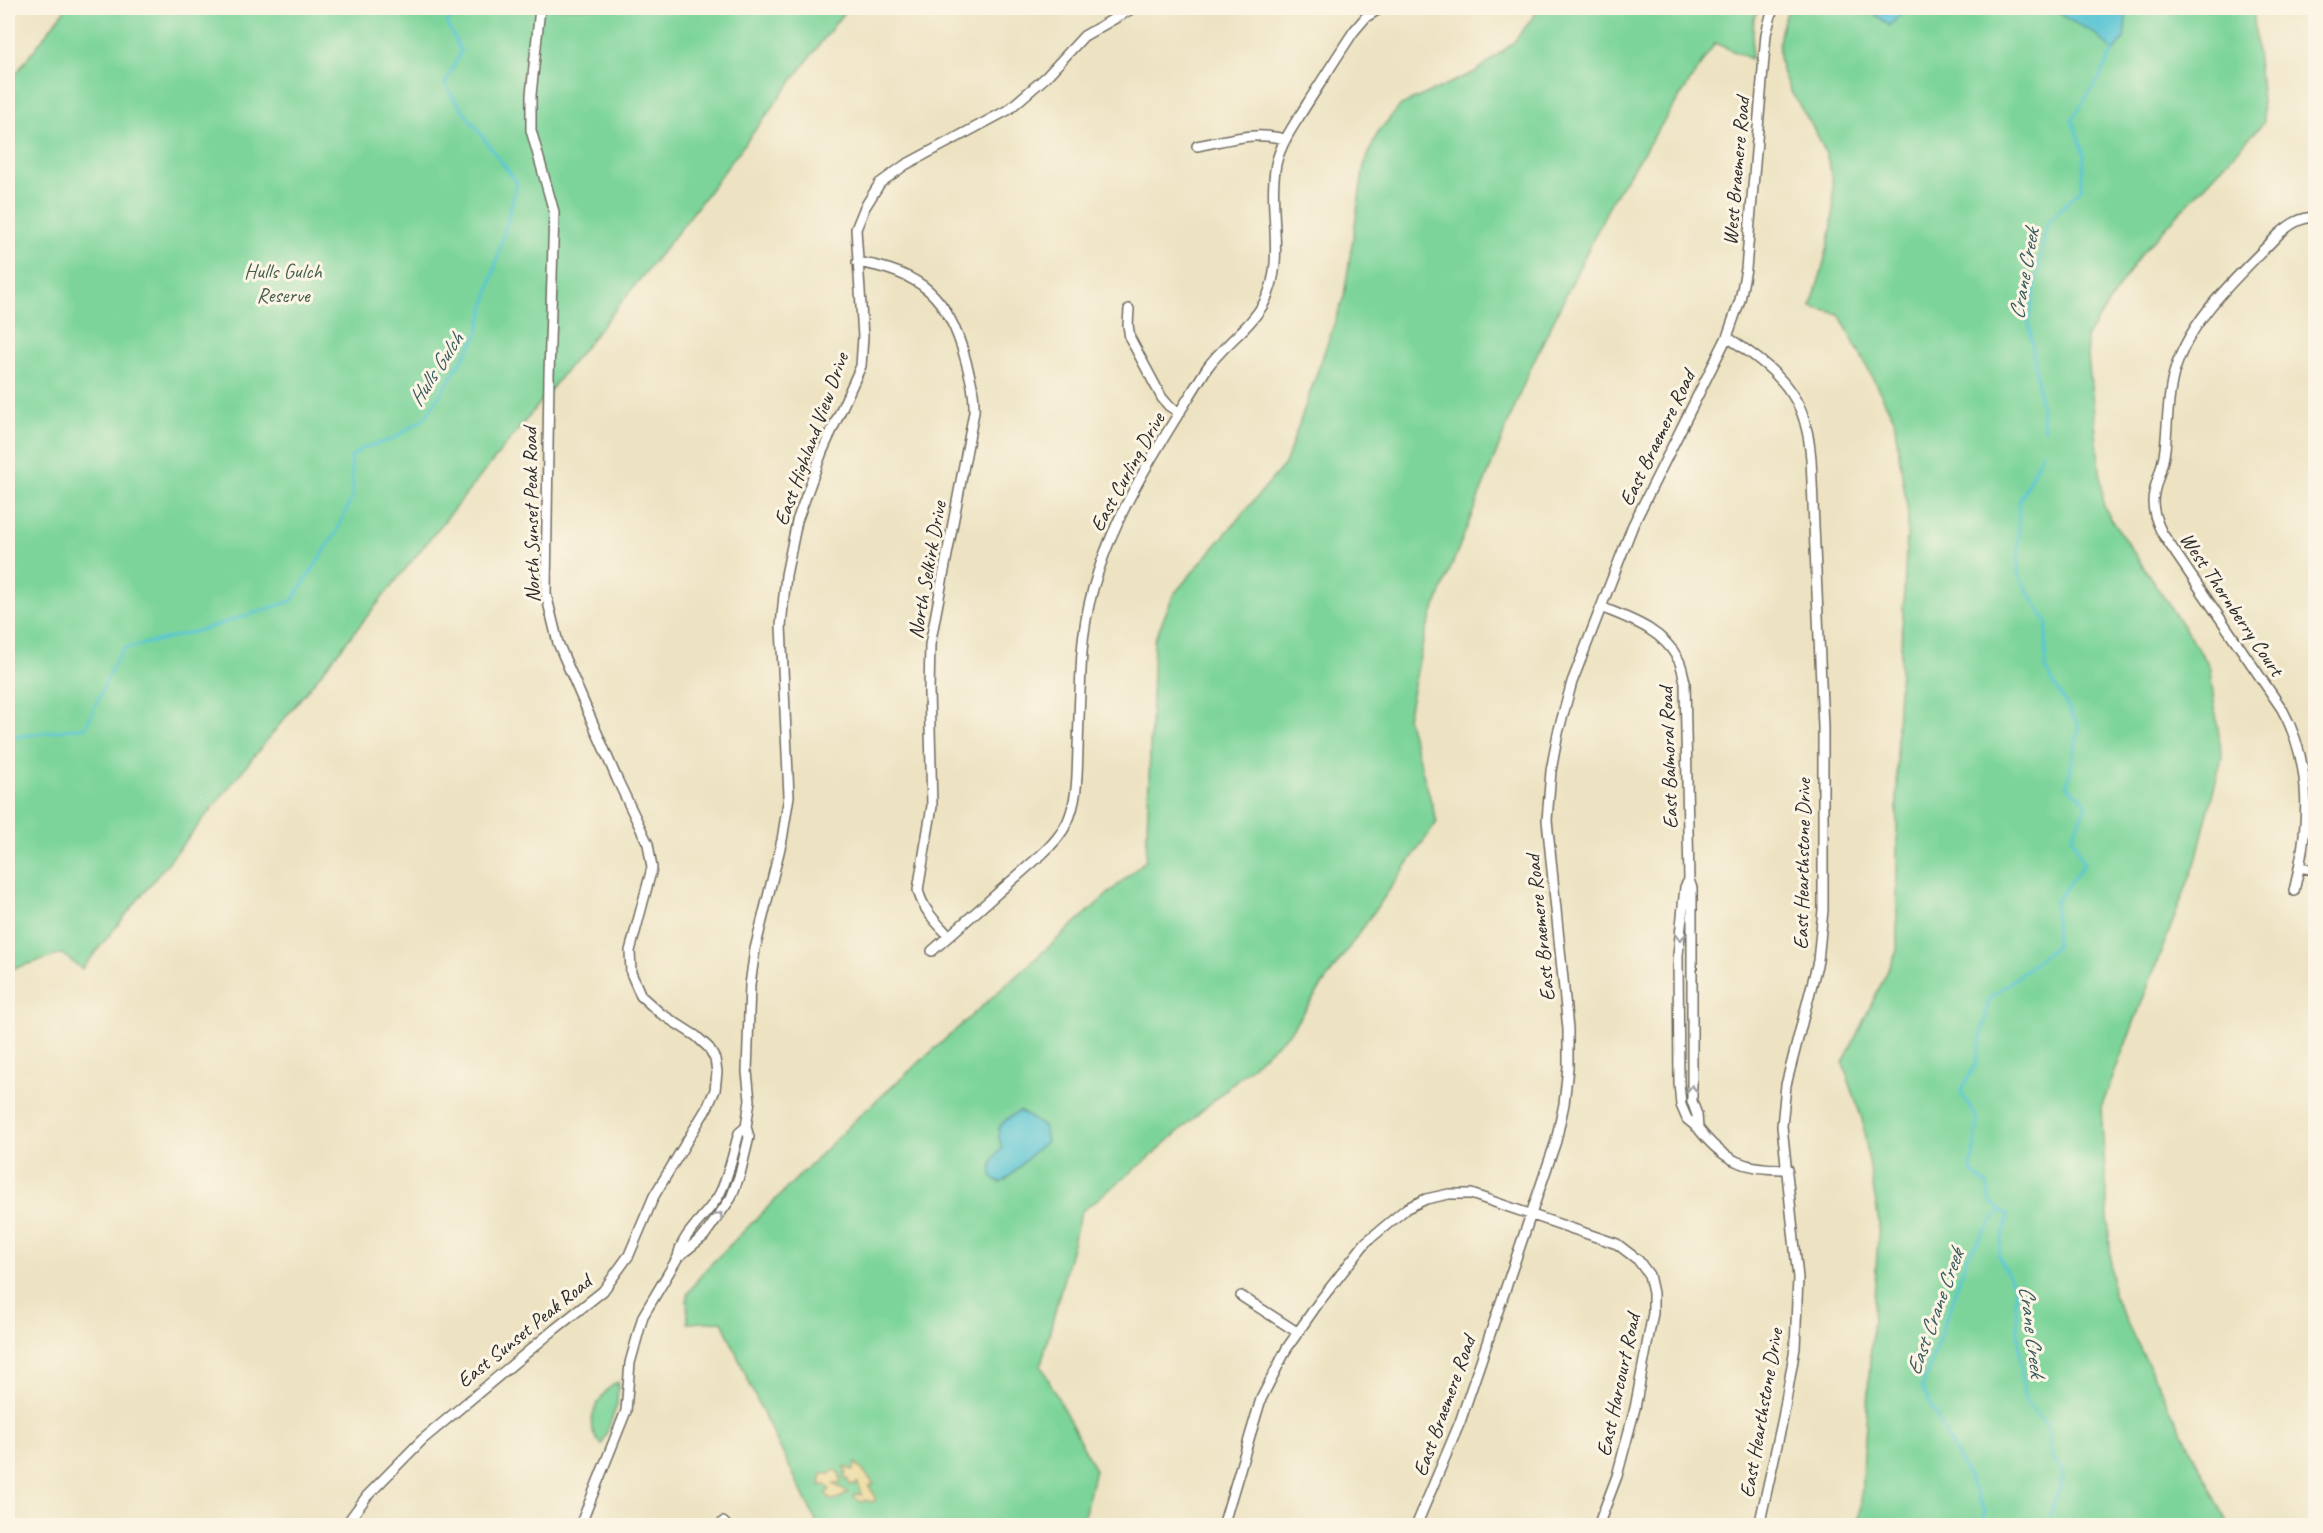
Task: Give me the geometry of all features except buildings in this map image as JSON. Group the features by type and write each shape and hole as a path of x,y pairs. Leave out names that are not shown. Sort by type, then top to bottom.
{"street":[{"name":"North Sunset Peak Road","path":"540,8 531,95 531,130 554,213 546,594 558,643 648,844 652,868 630,951 631,973 641,996 660,1013 696,1036 709,1048 715,1059 717,1072"},
{"name":"East Highland View Drive","path":"580,1526 626,1411 630,1362 643,1316 678,1257 704,1236 731,1198 740,1174 749,1137 746,1127 750,1100 747,1072 750,985 755,949 782,840 789,796 781,626 786,575 797,521 822,453 861,366 863,337 856,230 865,207 880,183 905,165 1008,110 1046,77 1084,36 1133,8"},
{"name":"East Curling Drive","path":"932,951 1041,855 1066,826 1076,791 1082,650 1095,579 1108,540 1180,413 1218,353 1255,316 1264,303 1271,285 1275,257 1273,194 1276,162 1286,139 1354,31 1365,17 1379,8"},
{"name":"West Braemere Road","path":"1727,337 1740,300 1746,269 1765,47 1773,8"},
{"path":"1197,147 1255,134 1286,139"},
{"name":"West Thornberry Court","path":"2294,891 2307,813 2306,787 2293,733 2282,709 2156,522 2152,507 2152,492 2165,451 2165,430 2175,371 2200,322 2215,302 2289,225 2305,217 2316,217"},
{"name":"North Selkirk Drive","path":"857,262 896,271 926,287 937,298 951,319 973,387 974,412 930,645 932,806 918,890 927,913 949,936"},
{"path":"1129,309 1130,338 1162,398 1180,413"},
{"name":"East Braemere Road","path":"1416,1526 1460,1422 1532,1215 1556,1141 1564,1104 1568,1067 1568,1029 1547,820 1551,771 1558,734 1572,682 1634,525 1727,337"},
{"name":"East Hearthstone Drive","path":"1727,337 1758,357 1776,373 1791,393 1806,426 1811,459 1823,727 1823,910 1818,961 1786,1085 1782,1126 1798,1278 1795,1348 1783,1418 1759,1526"},
{"name":"East Balmoral Road","path":"1600,608 1641,623 1660,636 1678,660 1685,682 1689,880 1692,888 1692,1101 1697,1114 1698,1128"},
{"path":"2299,867 2316,870"},
{"name":"East Balmoral Road","path":"1689,880 1685,887 1678,955 1681,1105 1688,1119 1722,1155 1743,1166 1764,1170 1788,1169"},
{"name":"East Sunset Peak Road","path":"345,1526 367,1496 422,1440 603,1291 629,1256 654,1196 708,1106 715,1090 717,1072"},
{"name":"East Harcourt Road","path":"1223,1526 1261,1399 1298,1332 1366,1242 1407,1208 1426,1199 1449,1194 1471,1194 1617,1244 1638,1260 1649,1275 1653,1293 1653,1313 1635,1408 1617,1476 1598,1526"},
{"path":"1241,1296 1298,1332"}],"green space":[{"name":"Hulls Gulch Reserve","path":"66,8 847,8 682,227 82,969 62,954 8,970 8,84"},
{"path":"1540,8 1760,8 1754,18 1751,59 1715,43 1612,200 1528,373 1425,633 1407,718 1437,822 1289,1033 1148,1159 1081,1212 1041,1365 1095,1470 1082,1525 818,1525 759,1405 722,1321 688,1323 687,1295 702,1273 858,1117 1146,860 1154,641 1174,594 1285,464 1344,296 1364,166 1378,132 1401,105 1475,72 1513,43"},
{"path":"1789,8 2253,8 2264,122 2139,256 2086,338 2104,508 2209,665 2222,757 2195,864 2101,1108 2113,1295 2229,1525 1856,1525 1860,1515 1879,1223 1862,1119 1843,1063 1897,951 1897,727 1908,514 1894,419 1839,314 1811,307 1830,236 1834,200 1833,182 1821,143 1790,90 1783,73 1779,54 1781,33"},
{"path":"618,1382 617,1405 602,1445 592,1429 593,1416 603,1395"}],"sand":[{"path":"856,1463 874,1484 869,1486 875,1501 861,1502 854,1497 856,1494 862,1495 858,1483 850,1485 844,1477 846,1472 844,1467 853,1470"},
{"path":"835,1470 839,1473 841,1481 834,1484 848,1493 831,1500 826,1494 830,1489 825,1485 820,1485 822,1474 830,1474"}],"water":[{"path":"1867,8 1905,8 1890,26"},
{"path":"2055,8 2127,8 2124,39 2114,52 2093,32 2067,19"},
{"path":"1019,1111 1044,1127 1047,1141 1001,1183 993,1178 991,1169 994,1158 1002,1148 1000,1126"}],"waterway":[{"name":"Hulls Gulch","path":"8,738 86,727 111,670 123,649 201,630 292,601 336,533 353,495 351,457 363,448 393,439 425,418 477,336 517,183 445,83 461,52 447,23 457,8"},
{"name":"Crane Creek","path":"2044,429 2029,322 2047,223 2081,189 2084,155 2072,119 2100,77 2113,50"},
{"name":"Crane Creek","path":"2042,453 2019,502 2018,574 2047,622 2045,668 2079,727 2067,786 2087,803 2072,837 2084,864 2055,902 2056,946 1989,999 1976,1063 1961,1092 1978,1121 1971,1171 1987,1185 1991,1203 2008,1215 1998,1255 2014,1286 2024,1400 2048,1427 2052,1456 2064,1474 2050,1516"},
{"name":"East Crane Creek","path":"1982,1526 1985,1510 1922,1388 1967,1257 2000,1210"}]}
